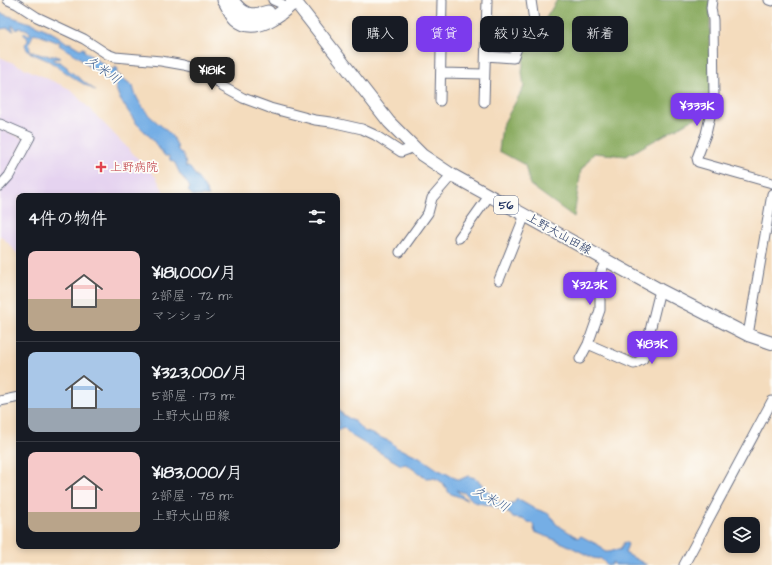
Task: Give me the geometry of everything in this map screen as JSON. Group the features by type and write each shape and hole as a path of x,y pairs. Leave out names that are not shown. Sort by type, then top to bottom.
{"highway":[{"path":"224,0 236,18 245,24 263,23 271,20 281,14 289,1"},
{"path":"232,0 240,10 249,15 255,16 267,13 289,1"}],"main road":[{"name":"上野大山田線","path":"289,1 389,122 422,154 489,196 660,290 748,335 772,343"}],"street":[{"path":"8,0 84,39 107,54 115,57 161,61 208,71 223,87 242,98 263,106 315,120 331,122 362,130 375,135 401,152 405,152 413,145"},
{"path":"440,101 442,0"},
{"path":"484,102 487,0"},
{"path":"486,56 513,58 522,36 534,20 531,0"},
{"path":"712,0 714,99 706,134 697,158 698,162 704,165 772,183"},
{"path":"441,73 484,74"},
{"path":"0,124 30,137 9,176 0,186"},
{"path":"400,252 428,213 432,198 452,174"},
{"path":"748,335 772,194"},
{"path":"458,238 489,196"},
{"path":"499,280 525,215"},
{"path":"580,359 588,344 600,310 601,272 606,260"},
{"path":"588,344 634,364 643,359 660,290"},
{"path":"0,401 16,398"},
{"path":"684,565 772,401"}],"shaded area":[{"path":"0,57 70,89 156,177 164,193 16,193 16,252 0,235 0,189 19,164 35,135 0,121"},
{"path":"0,129 25,139 4,178 0,181"}],"green space":[{"path":"557,0 710,0 710,110 626,156 594,153 581,170 574,217 530,185 525,165 499,151 502,126 524,87 522,72 525,52 564,52 564,16 547,16"}],"water":[{"name":"久米川","path":"0,13 44,29 80,49 84,48 84,51 112,70 116,67 118,69 116,73 133,86 137,97 148,114 174,139 178,150 184,156 185,166 190,168 207,193 190,193 188,191 190,188 180,174 175,163 170,160 169,156 165,156 151,138 136,123 120,99 116,89 116,82 109,79 109,75 89,67 80,58 59,45 59,41 57,42 34,33 29,43 30,51 60,58 53,59 54,61 60,62 96,91 49,61 27,50 25,44 28,41 27,37 24,35 24,32 29,35 31,34 27,30 18,28 17,30 14,26 11,26 14,31 7,28 0,29"},
{"name":"久米川","path":"340,411 364,431 391,442 397,448 418,456 437,469 459,480 468,476 475,478 482,484 483,488 492,494 492,498 504,505 513,504 517,499 533,508 547,513 552,517 556,524 578,538 581,536 600,546 605,552 620,550 624,542 628,544 625,553 647,565 615,565 612,562 612,565 607,565 600,558 593,558 565,544 535,532 533,524 522,519 513,518 510,514 493,506 474,502 465,493 456,490 467,500 449,493 445,486 437,479 426,478 406,464 401,465 352,436 343,427 340,429"}],"place":[{"name":"上野病院","path":"101,167"}]}
